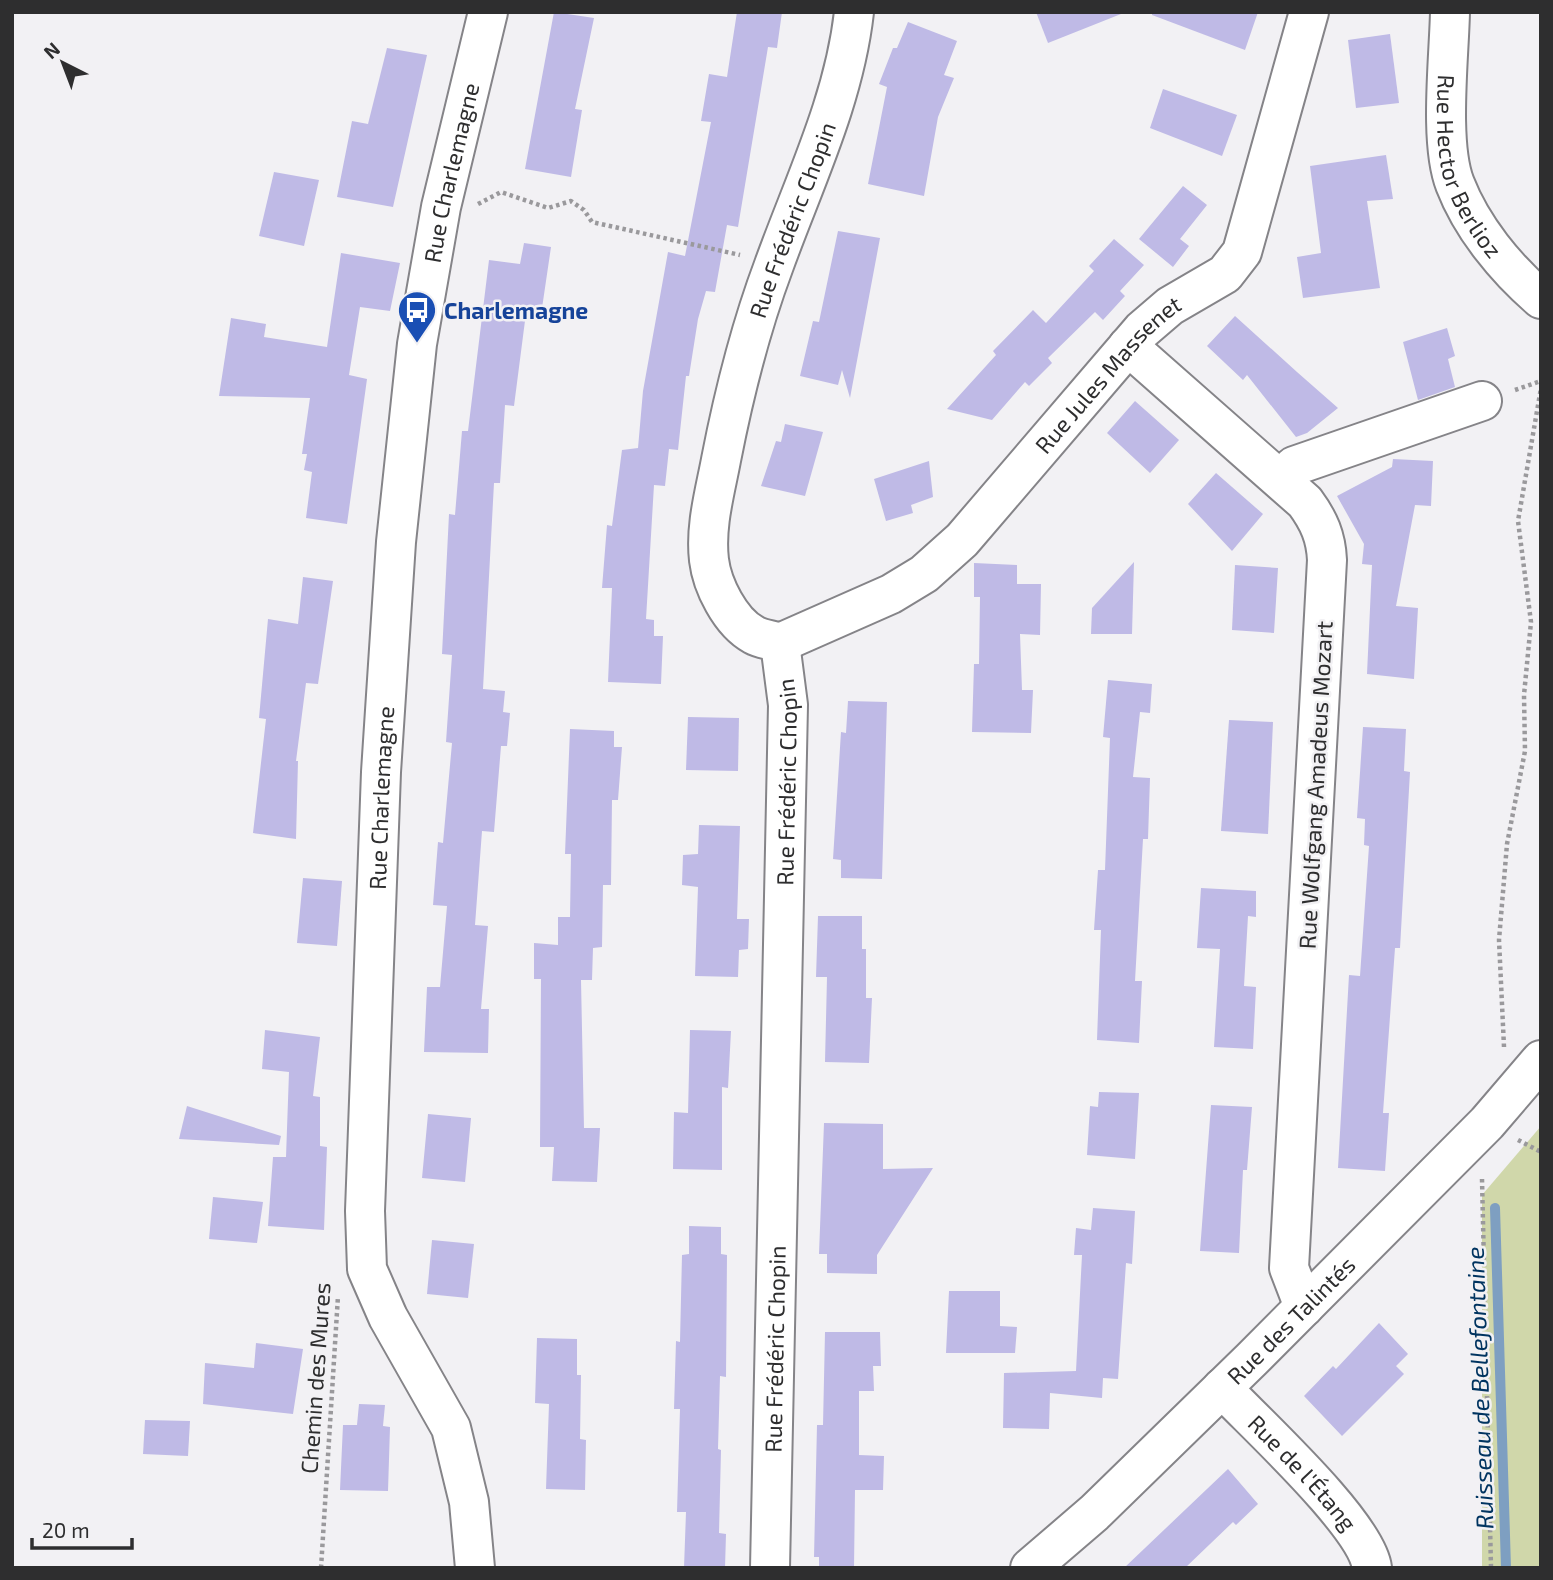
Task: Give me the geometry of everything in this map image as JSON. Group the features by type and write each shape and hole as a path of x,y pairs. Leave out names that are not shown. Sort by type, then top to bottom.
{"street":[{"name":"Rue Charlemagne","path":"475,1568 469,1502 451,1428 388,1317 367,1269 365,1211 381,772 396,542 417,344 441,207 488,12"},
{"name":"Rue Frédéric Chopin","path":"770,1568 788,705 780,643 754,635 734,617 719,594 709,561 708,527 743,353 775,262 808,183 849,49 854,12"},
{"name":"Rue Jules Massenet","path":"780,643 891,594 924,574 962,540 1128,346 1170,306 1226,274 1242,251 1310,12"},
{"name":"Rue Hector Berlioz","path":"1450,12 1447,144 1454,183 1478,227 1504,262 1541,299"},
{"name":"Rue Wolfgang Amadeus Mozart","path":"1128,346 1281,479 1315,515 1326,542 1328,560 1289,1268 1304,1307"},
{"path":"1281,479 1294,466 1482,401"},
{"name":"Rue des Talintés","path":"1030,1568 1094,1513 1304,1307 1487,1123 1541,1060"},
{"name":"Rue de l'Étang","path":"1222,1388 1340,1513 1361,1539 1372,1568"}],"path":[{"path":"441,207 477,204 501,192 548,208 571,201 584,209 592,222 775,262"},
{"path":"1504,1050 1499,940 1507,844 1525,751 1524,695 1531,622 1518,521 1541,388"},
{"path":"1482,1178 1491,1568"},
{"name":"Chemin des Mures","path":"321,1568 338,1294"}],"green space":[{"path":"1541,1126 1541,1568 1482,1568 1482,1195"}],"building":[{"path":"554,12 594,18 575,109 582,110 571,177 525,169"},
{"path":"737,12 782,12 777,48 768,47 738,227 727,225 715,292 706,291 698,319 689,376 686,376 678,450 669,449 665,486 654,485 646,619 654,620 654,636 663,636 661,684 608,682 612,588 602,588 607,525 612,526 622,450 638,448 643,391 668,252 685,256 711,122 701,121 709,74 727,77"},
{"path":"1036,12 1121,12 1121,14 1048,43"},
{"path":"1152,12 1258,12 1245,50 1152,15"},
{"path":"908,22 957,41 944,75 954,78 938,117 924,196 868,184 887,87 879,84 893,48 897,48"},
{"path":"1390,34 1399,103 1356,108 1348,40"},
{"path":"387,48 427,55 393,207 337,197 352,121 368,124"},
{"path":"1163,89 1237,115 1222,156 1150,128"},
{"path":"1386,155 1393,199 1367,201 1380,288 1303,298 1297,257 1321,253 1310,166"},
{"path":"274,172 319,180 304,246 259,236"},
{"path":"1183,186 1207,205 1180,239 1189,246 1173,267 1139,239"},
{"path":"838,231 880,238 850,398 842,370 838,385 800,376 813,321 819,322"},
{"path":"1114,239 1144,265 1120,291 1125,296 1103,320 1095,312 1048,358 1052,363 1029,386 1025,382 992,420 947,409 996,355 993,351 1033,310 1046,323 1094,271 1089,266"},
{"path":"524,243 551,247 541,315 526,313 514,406 505,405 500,483 494,483 483,689 505,691 503,712 510,713 507,746 501,746 494,832 482,831 475,925 488,926 481,1009 489,1009 488,1053 424,1052 427,987 440,987 447,906 433,905 438,842 443,843 452,743 446,742 452,655 442,654 449,514 455,515 462,431 468,431 489,260 520,264"},
{"path":"341,253 400,263 390,311 360,307 349,375 367,379 347,524 306,518 312,472 304,470 307,454 302,454 310,398 219,396 231,318 266,324 264,337 327,347"},
{"path":"1235,316 1338,408 1307,433 1296,437 1247,375 1243,380 1207,346"},
{"path":"1447,328 1455,356 1448,359 1455,387 1418,400 1403,342"},
{"path":"1135,401 1179,440 1150,473 1107,433"},
{"path":"785,424 823,432 805,496 761,486 776,441 781,442"},
{"path":"1393,459 1433,461 1431,506 1415,505 1396,606 1418,608 1414,679 1367,674 1372,565 1362,564 1364,544 1337,496 1392,467"},
{"path":"929,461 933,497 911,505 913,513 886,521 874,479"},
{"path":"1216,473 1263,514 1232,551 1188,504"},
{"path":"1134,562 1132,634 1091,634 1092,608"},
{"path":"974,563 1017,565 1017,584 1041,584 1040,635 1020,634 1022,690 1033,690 1031,733 972,732 974,664 979,664 980,597 974,597"},
{"path":"1235,565 1278,568 1274,633 1232,630"},
{"path":"303,577 333,581 318,684 306,683 296,761 296,839 253,833 266,719 259,718 268,619 298,624"},
{"path":"1108,680 1152,684 1150,713 1140,712 1133,777 1150,778 1148,839 1143,839 1135,981 1142,981 1139,1043 1097,1040 1101,930 1094,930 1098,870 1105,870 1110,738 1103,737"},
{"path":"848,701 887,702 882,879 841,878 841,860 833,859 841,732 846,733"},
{"path":"688,717 739,718 738,771 686,770"},
{"path":"1229,720 1273,722 1268,834 1221,831"},
{"path":"1363,727 1406,729 1404,771 1410,772 1400,948 1395,948 1383,1113 1389,1113 1385,1171 1338,1168 1349,975 1360,976 1369,846 1364,845 1365,819 1357,818"},
{"path":"570,729 614,731 614,747 622,747 618,800 612,800 611,885 603,885 602,947 593,948 592,980 581,980 584,1128 600,1128 597,1182 552,1181 554,1147 540,1147 541,979 534,979 534,943 558,945 558,917 570,917 571,854 565,854"},
{"path":"699,825 740,826 737,919 749,919 748,949 739,950 738,977 695,976 698,887 682,885 683,855 698,854"},
{"path":"303,878 342,881 337,946 297,943"},
{"path":"1201,888 1256,891 1256,917 1248,916 1244,986 1256,987 1253,1049 1214,1047 1220,949 1197,948"},
{"path":"818,916 862,916 862,949 866,949 866,998 872,998 869,1063 825,1062 827,977 816,977"},
{"path":"265,1030 320,1037 313,1096 320,1097 320,1146 327,1147 324,1230 268,1226 273,1157 286,1157 289,1072 262,1069"},
{"path":"690,1030 731,1031 728,1088 722,1087 722,1170 673,1169 674,1112 688,1113"},
{"path":"1099,1092 1139,1093 1135,1159 1087,1155 1090,1106 1098,1107"},
{"path":"1211,1105 1252,1107 1247,1170 1243,1170 1239,1253 1200,1251"},
{"path":"187,1106 281,1136 279,1145 179,1139"},
{"path":"428,1114 471,1118 465,1182 422,1178"},
{"path":"824,1123 883,1124 883,1169 933,1168 877,1255 877,1274 827,1273 827,1254 819,1254"},
{"path":"213,1197 263,1202 257,1243 209,1239"},
{"path":"1093,1208 1135,1211 1132,1264 1126,1263 1118,1379 1103,1378 1102,1398 1050,1393 1049,1429 1003,1428 1004,1373 1076,1371 1082,1255 1074,1255 1076,1228 1091,1230"},
{"path":"689,1226 721,1227 721,1254 727,1255 726,1377 720,1376 718,1449 721,1450 719,1533 726,1534 725,1568 684,1568 686,1512 677,1512 680,1409 674,1409 676,1341 680,1342 682,1255 689,1254"},
{"path":"432,1240 474,1244 468,1298 427,1294"},
{"path":"949,1291 1000,1291 1000,1326 1017,1327 1015,1353 946,1353"},
{"path":"1379,1323 1408,1354 1396,1366 1404,1374 1342,1436 1304,1396 1333,1366 1336,1369"},
{"path":"825,1332 880,1332 881,1366 873,1366 874,1391 859,1391 859,1455 884,1456 883,1490 855,1490 854,1568 819,1568 819,1557 814,1557 817,1425 823,1425"},
{"path":"537,1338 577,1339 577,1375 581,1375 580,1439 586,1440 585,1490 546,1489 549,1404 535,1403"},
{"path":"256,1343 303,1349 293,1414 203,1404 205,1363 254,1368"},
{"path":"359,1404 385,1405 383,1426 390,1427 388,1491 340,1490 343,1425 357,1425"},
{"path":"145,1420 190,1421 188,1456 143,1454"},
{"path":"1228,1469 1258,1504 1236,1525 1233,1522 1185,1568 1124,1568"}],"waterway":[{"name":"Ruisseau de Bellefontaine","path":"1495,1208 1506,1568"}],"place":[{"name":"Charlemagne","path":"417,344"}]}
